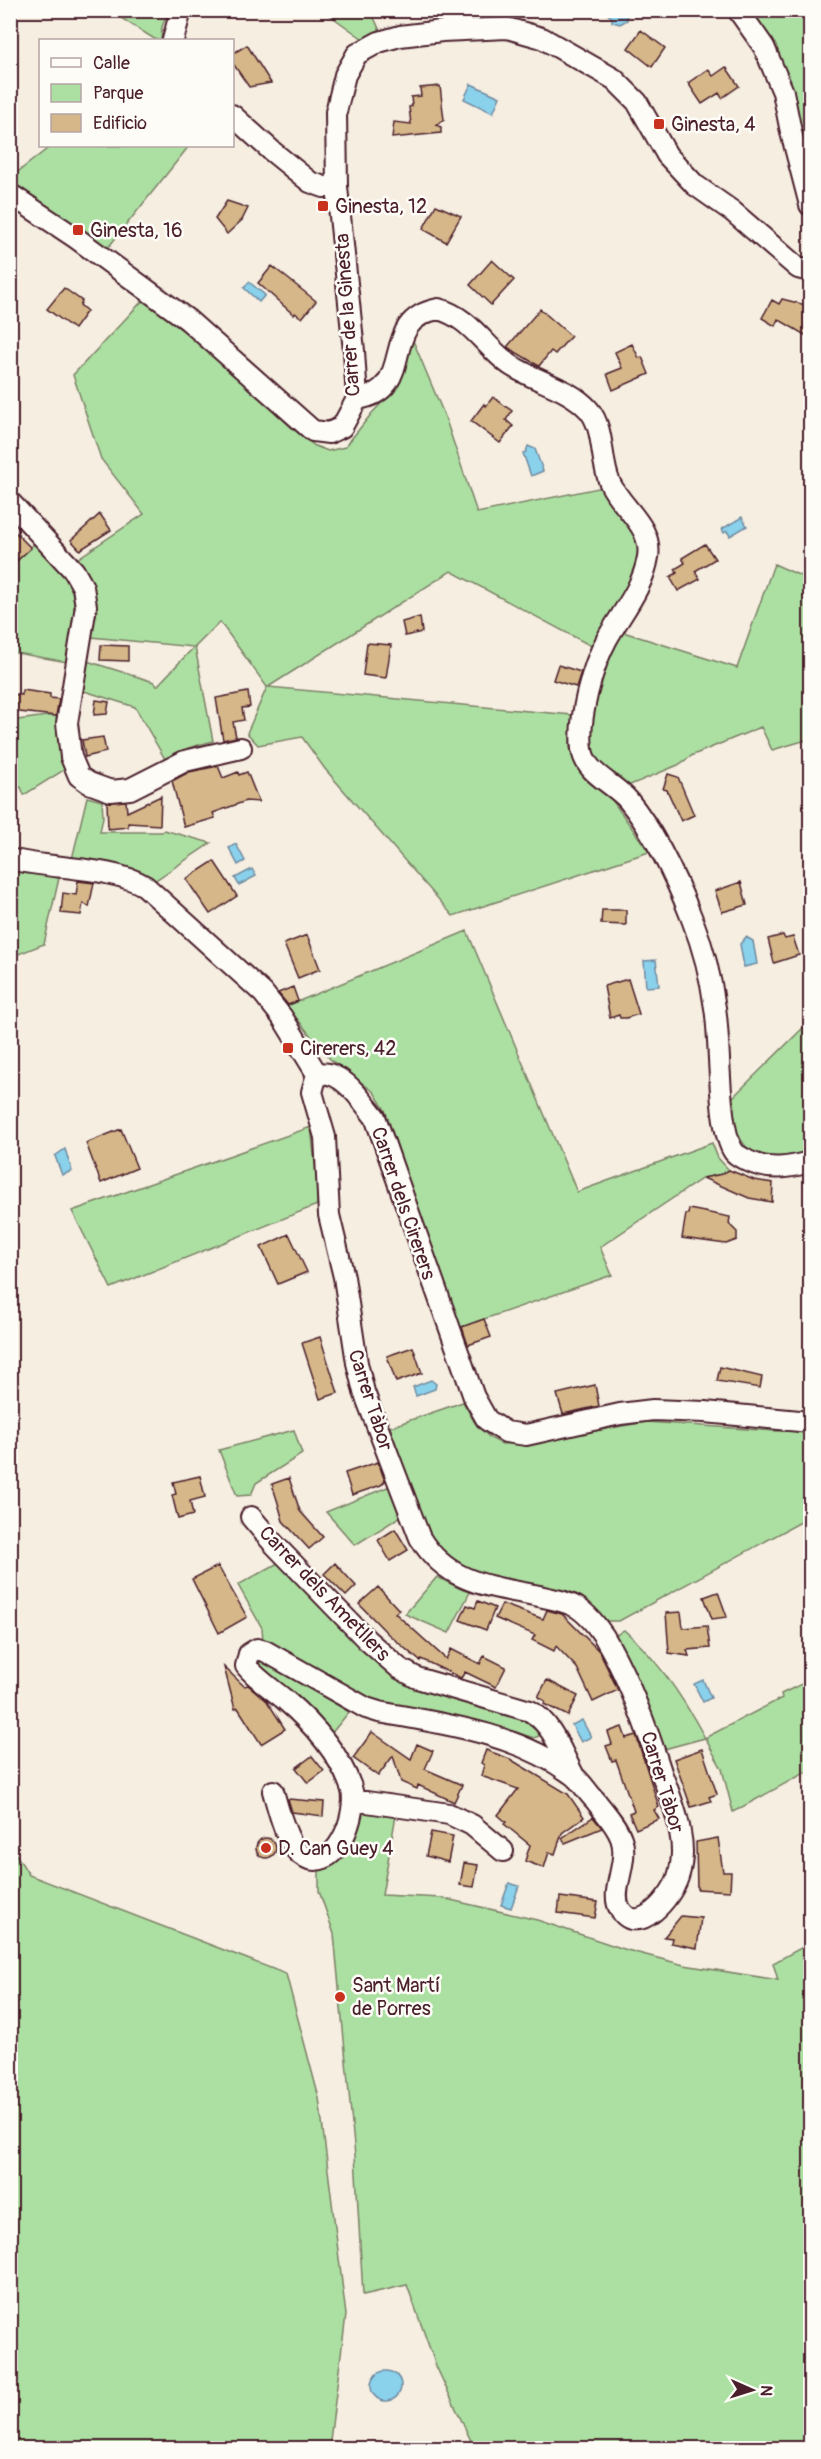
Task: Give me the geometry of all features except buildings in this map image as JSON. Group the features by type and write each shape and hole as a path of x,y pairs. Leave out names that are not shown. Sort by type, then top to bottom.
{"street":[{"path":"173,39 181,10"},
{"path":"738,10 764,47 783,92 810,205"},
{"name":"Carrer de la Ginesta","path":"10,194 76,238 188,320 313,431 329,433 342,427 357,399 337,186 336,112 345,75 357,54 379,42 400,36 442,31 507,28 542,38 614,80 637,102 667,155 695,185 732,211 798,268 810,271"},
{"path":"234,117 310,182 324,187 337,186"},
{"path":"357,399 371,397 384,389 392,376 403,336 410,325 417,316 438,309 462,318 493,352 512,366 576,399 590,411 597,427 609,481 647,538 649,554 644,574 605,642 593,677 585,706 582,752 592,769 626,797 639,815 655,841 692,921 706,963 716,1008 724,1129 735,1154 760,1167 788,1168 810,1162"},
{"path":"10,502 66,562 83,587 86,606 67,723 71,758 79,776 101,789 121,791 143,783 184,761 241,748"},
{"path":"10,859 126,876 145,886 263,993 282,1017 317,1074"},
{"name":"Carrer dels Cirerers","path":"317,1074 329,1073 336,1077 355,1092 375,1117 474,1397 487,1420 506,1432 526,1435 620,1414 653,1410 696,1411 810,1422"},
{"name":"Carrer Tàbor","path":"317,1074 312,1092 325,1137 328,1209 344,1277 357,1363 364,1392 415,1526 434,1558 462,1578 501,1590 568,1603 589,1618 609,1645 650,1738 680,1831 682,1854 678,1877 662,1903 650,1915 634,1920 627,1917 618,1906 616,1898 624,1857 621,1835 573,1774 526,1748 500,1738 455,1726 366,1708 265,1651 257,1649 252,1652 246,1660 246,1666 291,1706 323,1741 345,1773 352,1789 353,1800"},
{"name":"Carrer dels Ametllers","path":"251,1517 273,1543 367,1640 399,1668 417,1678 530,1711 539,1716 547,1724 573,1774"},
{"path":"273,1791 284,1827 298,1852 315,1860 328,1857 340,1843 353,1800 448,1814 472,1825 502,1851"}],"green space":[{"path":"110,11 168,11 162,27 161,39 154,39"},
{"path":"324,11 371,11 380,31 363,39"},
{"path":"750,11 810,11 810,171 766,33"},
{"path":"50,147 188,147 107,249 11,181 19,171"},
{"path":"144,299 230,369 293,429 315,446 328,451 345,447 394,390 412,338 445,417 477,513 603,487 610,501 633,531 638,549 631,578 616,609 593,647 451,571 268,687 572,715 570,748 576,766 586,780 610,797 649,852 453,916 325,769 302,737 258,745 247,733 267,687 220,622 195,647 213,741 188,748 165,759 135,707 81,690 87,661 154,682 157,686 194,647 91,637 92,596 83,568 77,559 144,514 101,459 73,375"},
{"path":"35,543 62,571 72,592 74,622 67,662 11,652 11,567"},
{"path":"774,564 810,580 810,739 772,750 761,727 693,755 678,765 628,786 593,755 589,739 593,707 598,690 610,657 623,632 737,668"},
{"path":"58,716 57,729 64,770 24,795 21,787 11,789 11,721"},
{"path":"87,797 102,801 103,817 100,832 162,832 164,830 211,843 154,881 125,867 72,859"},
{"path":"11,869 59,878 44,944 11,957"},
{"path":"467,931 577,1192 712,1143 718,1158 729,1170 703,1178 600,1247 612,1275 458,1328 385,1110 374,1092 331,1060 287,1006"},
{"path":"810,1021 810,1150 776,1157 753,1152 738,1135 729,1101"},
{"path":"311,1127 317,1205 111,1288 72,1211"},
{"path":"463,1402 475,1423 490,1438 502,1444 524,1443 646,1422 776,1431 810,1431 810,1517 619,1621 605,1621 591,1605 575,1595 473,1571 446,1554 434,1541 423,1524 390,1427"},
{"path":"294,1430 302,1454 256,1483 251,1495 237,1496 219,1450"},
{"path":"390,1486 400,1517 355,1545 326,1512"},
{"path":"278,1563 372,1658 395,1677 424,1690 523,1720 539,1733 539,1736 534,1738 479,1721 371,1700 350,1691 285,1650 263,1640 262,1628 238,1585"},
{"path":"437,1577 470,1592 449,1633 405,1614"},
{"path":"624,1630 669,1680 705,1738 664,1749 646,1699 615,1636"},
{"path":"261,1660 349,1712 330,1735 308,1708 259,1664"},
{"path":"810,1680 810,1770 733,1812 722,1769 705,1738 782,1698 781,1694"},
{"path":"359,1812 396,1815 382,1895 442,1898 537,1920 627,1950 684,1965 778,1980 773,1963 810,1943 810,2448 453,2448 472,2443 436,2366 407,2285 363,2295 355,2156 334,1934 319,1891 319,1870 331,1863"},
{"path":"10,1845 29,1875 286,1974 319,2098 346,2315 329,2448 11,2448"}],"water":[{"path":"604,11 626,11 627,20 620,24 612,22 612,18"},
{"path":"471,84 500,97 493,113 464,99"},
{"path":"249,282 265,295 259,302 244,288"},
{"path":"528,446 535,449 543,471 531,476 523,453 526,452"},
{"path":"742,517 747,526 730,536 727,531 724,533 722,529"},
{"path":"236,844 245,861 238,865 229,848"},
{"path":"252,869 256,876 239,885 235,878"},
{"path":"746,937 753,941 757,964 744,967 740,944"},
{"path":"656,960 659,986 646,987 644,961"},
{"path":"65,1149 72,1171 62,1175 55,1156"},
{"path":"431,1380 436,1384 435,1389 416,1396 413,1387"},
{"path":"703,1680 711,1698 703,1702 694,1684"},
{"path":"582,1720 591,1737 581,1742 572,1725"},
{"path":"509,1883 519,1886 511,1908 501,1905"},
{"path":"386,2371 392,2372 400,2380 400,2392 392,2400 386,2401 380,2400 372,2392 371,2386 372,2380 380,2372"}],"place":[{"name":"Ginesta, 4","path":"659,124"},
{"name":"Ginesta, 12","path":"323,206"},
{"name":"Ginesta, 16","path":"78,230"},
{"name":"Cirerers, 42","path":"288,1048"},
{"name":"D. Can Guey 4","path":"266,1848"},
{"name":"Sant Martí de Porres","path":"340,1997"}]}
